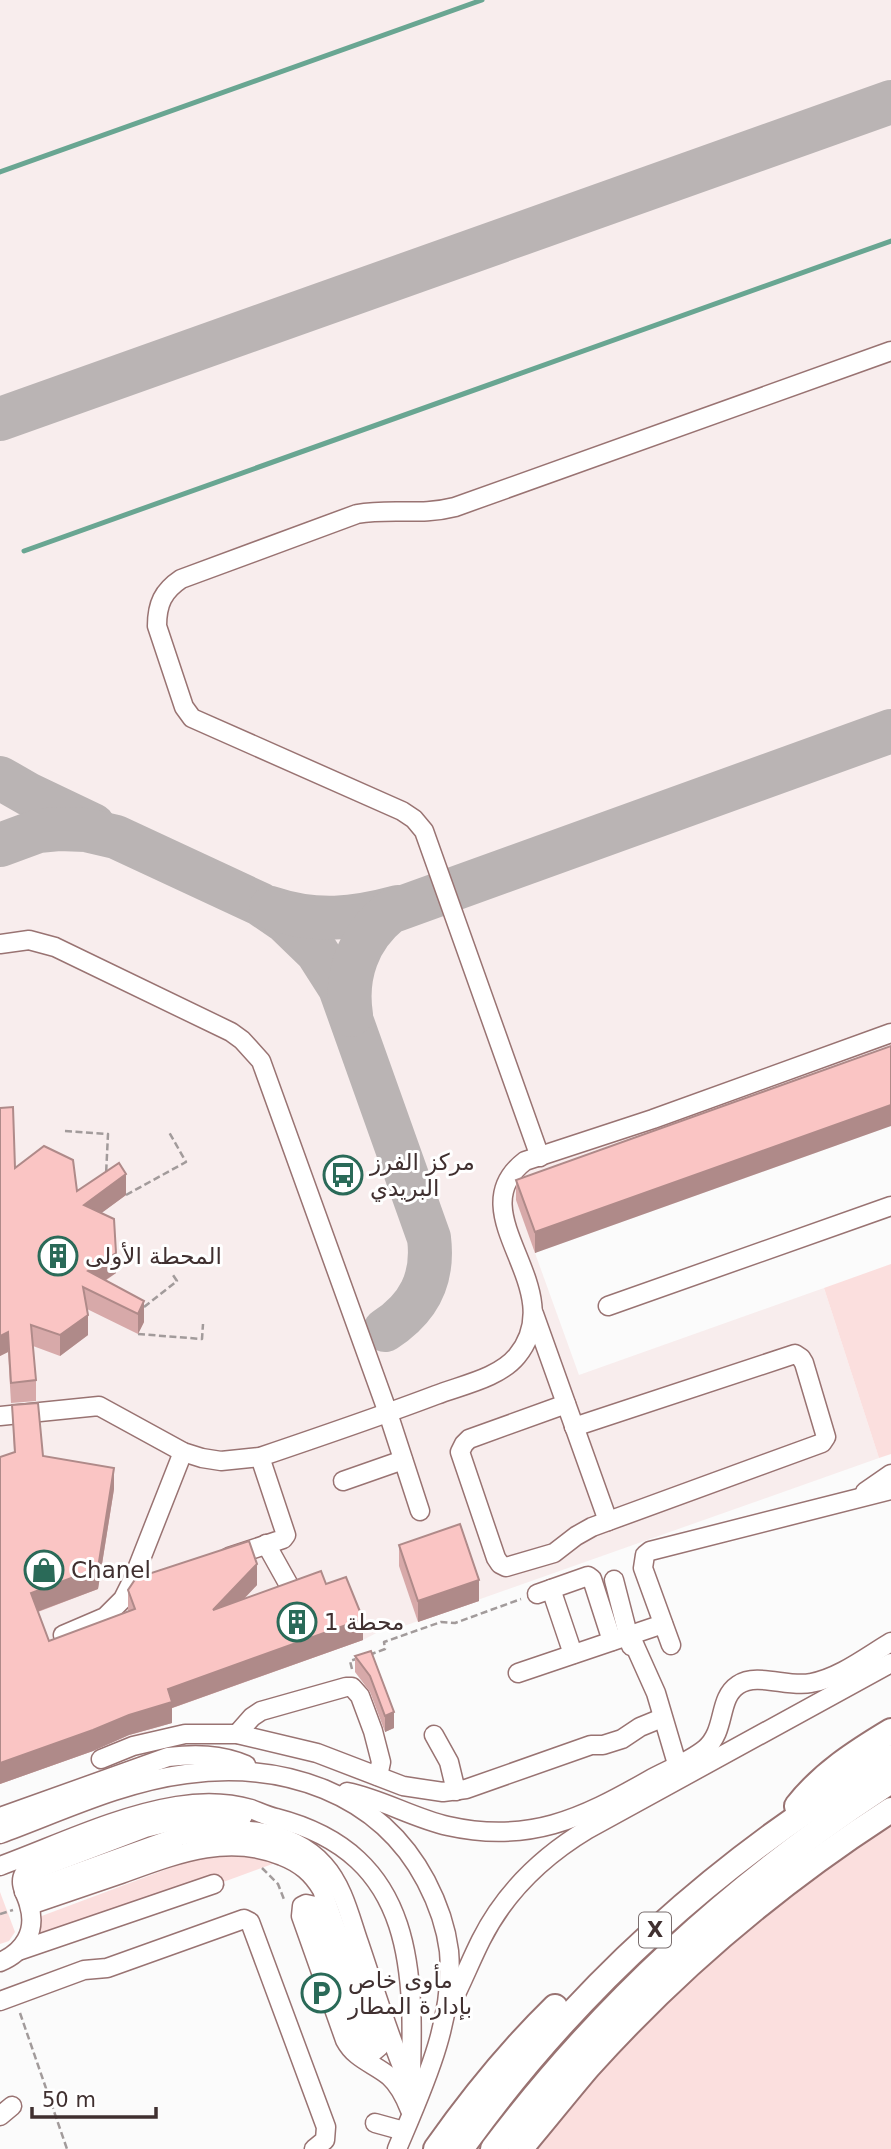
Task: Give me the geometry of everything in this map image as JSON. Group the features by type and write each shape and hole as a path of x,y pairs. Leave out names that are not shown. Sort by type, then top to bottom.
{"highway":[{"path":"784,1825 819,1781 841,1763 891,1731"},
{"name":"X","path":"461,2149 496,2100 552,2032 655,1930 784,1825 846,1783 891,1757"},
{"name":"X","path":"493,2149 571,2054 674,1950 735,1895 799,1844 891,1781"},
{"path":"520,2149 587,2068 696,1959 751,1910 795,1876 891,1810"},
{"path":"436,2149 526,2036 599,1966 655,1930"}],"street":[{"path":"540,1157 424,831 414,819 401,811 192,718 184,706 157,625 161,598 169,587 181,579 357,514 376,511 415,514 454,507 891,351"},
{"path":"0,944 29,940 55,947 231,1032 261,1061 388,1413 420,1511"},
{"path":"608,1521 534,1314 530,1290 502,1213 501,1198 505,1183 513,1171 525,1161 653,1119 891,1033"},
{"path":"608,1306 891,1206"},
{"path":"0,1416 99,1406 183,1452 221,1461 260,1457 496,1373 516,1358 523,1348 529,1338 534,1314"},
{"path":"566,1404 469,1439 460,1452 492,1546 500,1564 506,1567 554,1553 581,1532 822,1443 825,1437 804,1363 795,1354 574,1427"},
{"path":"63,1635 105,1617 129,1590 183,1452"},
{"path":"216,1561 283,1539 286,1535 260,1457"},
{"path":"343,1481 403,1460"},
{"path":"853,1500 891,1474"},
{"path":"671,1646 643,1568 643,1562 650,1551 891,1490"},
{"path":"266,1544 290,1587"},
{"path":"573,1654 544,1591 583,1577 592,1579 612,1641"},
{"path":"614,1580 630,1635 656,1693 659,1711 679,1771"},
{"path":"129,1590 154,1581"},
{"path":"518,1673 663,1624"},
{"path":"443,2020 491,1922 526,1876 571,1839 679,1771 701,1752 712,1741 720,1727 727,1697 738,1685 752,1679 791,1685 813,1683 835,1675 891,1642"},
{"path":"0,1817 168,1758 193,1755 218,1756 265,1773 367,1797 402,1812 449,1826 486,1831 541,1828 583,1815 679,1771 891,1663"},
{"path":"237,1734 252,1717 272,1707 352,1687 360,1696 373,1731 389,1755 385,1779"},
{"path":"101,1759 133,1746 185,1734 237,1734 317,1753 385,1779 430,1792 456,1791 591,1745 600,1736 619,1728 640,1727 659,1711"},
{"path":"434,1735 449,1762 456,1791"},
{"path":"0,1834 109,1794 159,1779 225,1770 265,1773"},
{"path":"329,1789 355,1804 386,1829 418,1867 443,1922 449,1952 443,2020 437,2048 397,2149"},
{"path":"0,1866 146,1812 179,1806 213,1803 233,1805 322,1834 345,1849 382,1889 395,1913 404,1941 410,1972 412,2034 408,2120"},
{"path":"21,1950 30,1934 32,1920 21,1881 24,1874 145,1828 211,1816 271,1817"},
{"path":"27,1898 180,1836 217,1829 251,1839 296,1844 312,1853 336,1881 398,2057 411,2086"},
{"path":"251,1839 297,1862 317,1882 380,2047 373,2052 366,2048 317,1910 311,1903 306,1904 302,1906 301,1916 345,2040 357,2056 395,2082 408,2120"},
{"path":"0,1962 21,1950 214,1884"},
{"path":"6,2006 90,1981 107,1968 244,1919 250,1922 326,2127 325,2140 314,2149"},
{"path":"0,2107 12,2106 0,2116"},
{"path":"374,2123 408,2120"}],"path":[{"path":"65,1131 108,1134 106,1181"},
{"path":"126,1195 186,1162 169,1132"},
{"path":"142,1309 177,1281 173,1275"},
{"path":"138,1334 202,1339 203,1324"},
{"path":"360,1696 350,1661 386,1649 384,1642 442,1622 454,1623 544,1591"},
{"path":"251,1839 257,1861 278,1884 287,1909"},
{"path":"6,2006 67,2149"}],"shaded area":[{"path":"0,0 891,0 891,1126 535,1253 579,1375 824,1288 879,1458 390,1631 386,1628 363,1640 168,1710 172,1723 0,1784"},
{"path":"891,1264 891,1454 879,1458 824,1288"},
{"path":"891,1799 891,2149 508,2149 576,2063"},
{"path":"240,1849 286,1859 27,1954 39,1917 207,1854"},
{"path":"0,1892 15,1932 9,1941 0,1944"}],"building":[{"path":"891,1046 891,1105 535,1232 516,1180"},
{"name":"المحطة الأولى","path":"13,1107 15,1168 44,1146 73,1160 77,1191 119,1163 126,1174 84,1205 114,1219 116,1253 88,1271 144,1301 138,1314 83,1287 88,1315 60,1335 31,1325 36,1380 11,1383 8,1332 0,1336 0,1108"},
{"name":"محطة 1","path":"38,1403 43,1456 114,1468 98,1568 31,1593 49,1641 135,1609 128,1590 136,1578 249,1541 257,1564 213,1610 321,1571 326,1584 346,1577 363,1619 168,1689 172,1702 129,1715 0,1763 0,1457 15,1452 12,1405"},
{"path":"460,1524 479,1580 418,1601 399,1545"},
{"path":"371,1651 394,1712 385,1716 370,1676 355,1656"}],"waterway":[{"path":"0,172 482,0"},
{"path":"24,551 891,241"}],"taxiway":[{"path":"0,419 891,102"},
{"path":"351,1015 350,986 356,958 370,933 390,912 891,731"},
{"path":"0,778 93,825"},
{"path":"0,845 38,831 59,829 86,830 116,837 260,904 285,921 317,952 340,988 429,1238 429,1266 422,1291 407,1312 385,1330"},
{"path":"271,908 304,916 335,918 398,907"}],"place":[{"name":"مركز الفرز البريدي","path":"343,1175"},
{"name":"المحطة الأولى","path":"58,1256"},
{"name":"Chanel","path":"44,1570"},
{"name":"محطة 1","path":"297,1622"},
{"name":"مأوى خاص بإدارة المطار","path":"321,1993"}]}
